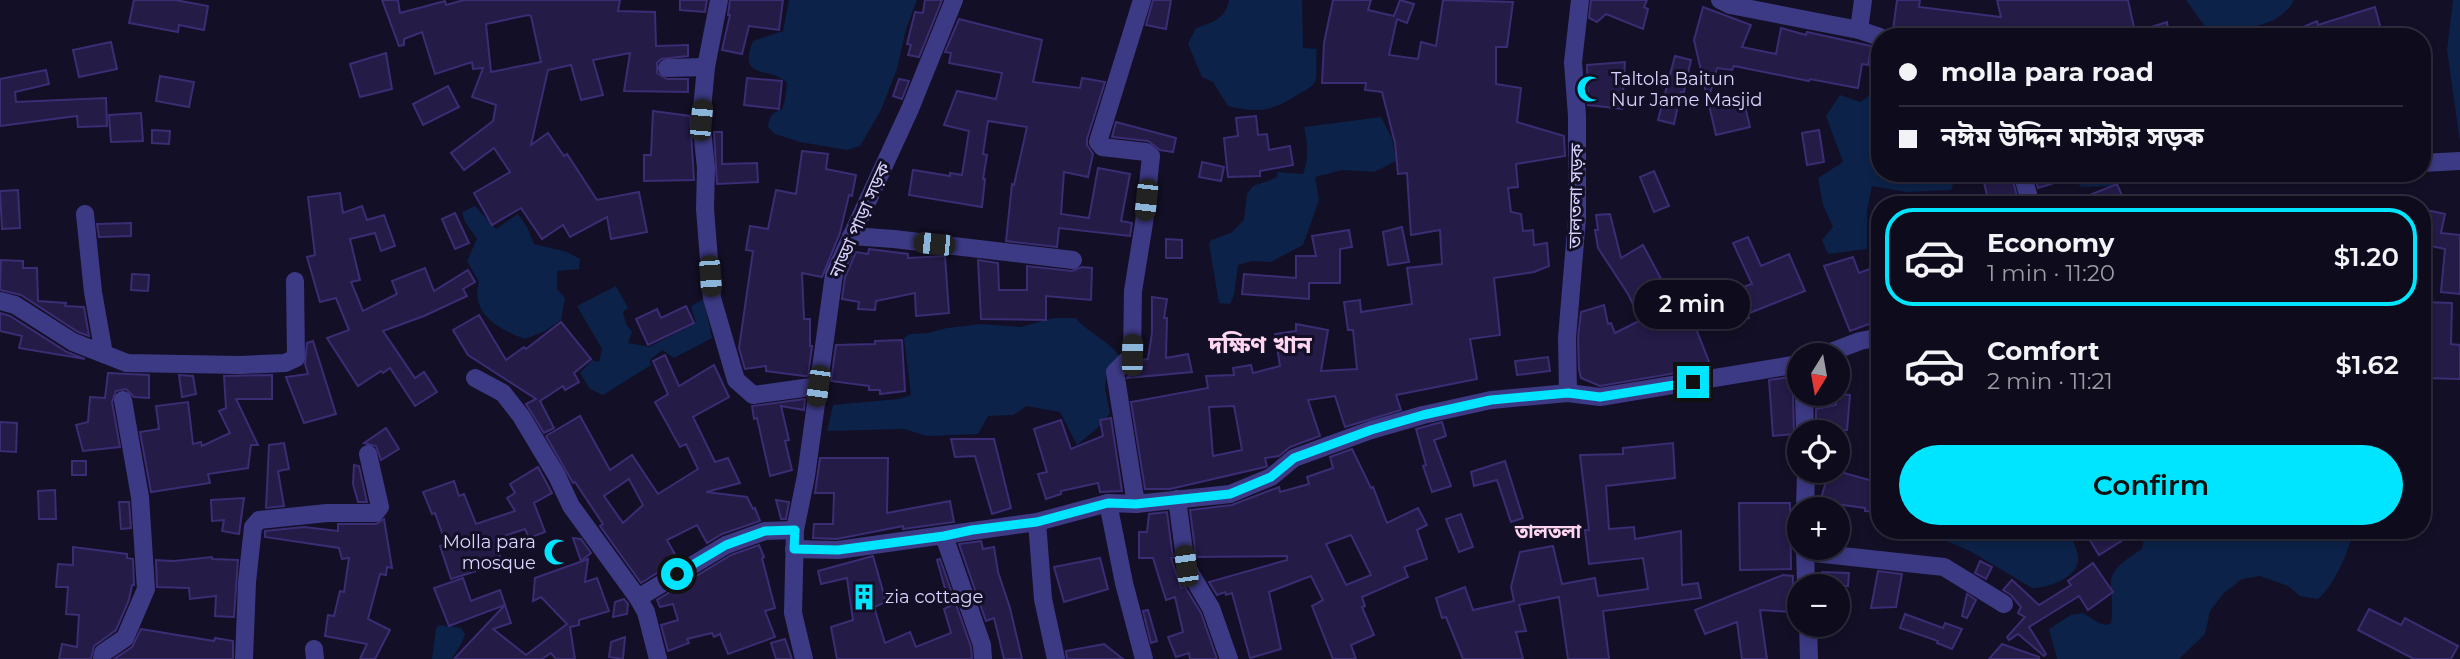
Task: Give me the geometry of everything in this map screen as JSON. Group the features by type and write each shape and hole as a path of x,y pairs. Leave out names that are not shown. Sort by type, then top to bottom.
{"street":[{"path":"719,0 706,67 701,120 712,298 736,380 753,394 818,386"},
{"name":"নাড্ডা পাড়া সড়ক","path":"804,659 793,613 795,530 806,476 834,274 911,110 954,0"},
{"path":"1136,504 1115,372 1132,355 1133,291 1151,156 1146,152 1102,147 1098,142 1142,0"},
{"name":"তালতলা সড়ক","path":"1568,393 1567,338 1577,218 1577,116 1573,62 1580,0"},
{"path":"1720,0 1730,5 1871,34"},
{"path":"1859,30 1863,0"},
{"path":"667,68 706,67"},
{"path":"2431,163 2460,161"},
{"path":"85,214 93,292 104,354"},
{"path":"851,236 1073,260"},
{"path":"0,301 15,305 73,342 127,363 285,363 296,358 295,281"},
{"path":"1850,345 1871,339"},
{"path":"794,549 838,550 1037,522 1108,503 1136,504 1230,494 1271,477 1294,458 1371,430 1423,415 1491,400 1568,393 1600,397 1787,365"},
{"path":"475,378 503,393 521,416 557,476 571,506 646,612 658,659"},
{"path":"102,659 103,653 125,638 146,589 140,497 123,400"},
{"path":"244,659 247,582 253,527 259,520 327,513 375,513 380,507 368,454"},
{"path":"1177,499 1186,566 1212,608 1229,659"},
{"path":"1108,503 1133,622 1144,659"},
{"path":"1037,522 1043,599 1056,659"},
{"path":"638,598 726,545 765,531 795,530"},
{"path":"944,536 982,645 983,659"},
{"path":"1850,556 1944,567 2004,604"},
{"path":"1808,637 1809,659"}],"water":[{"path":"789,0 917,0 906,29 897,69 881,110 860,146 847,150 800,142 775,134 768,127 772,116 782,109 787,83 752,68 749,54 753,41 783,31"},
{"path":"1229,0 1302,0 1303,48 1317,49 1315,82 1288,101 1272,108 1248,110 1228,106 1213,82 1202,77 1188,44 1196,28 1212,22 1225,12"},
{"path":"2186,0 2294,0 2279,17 2257,26 2206,28"},
{"path":"2453,0 2460,0 2460,142 2447,50"},
{"path":"1871,94 1871,182 1954,182 1951,190 1906,192 1872,186 1867,210 1867,249 1828,254 1822,240 1833,227 1823,205 1818,178 1843,162 1826,116 1840,95 1860,102"},
{"path":"1381,117 1392,138 1396,161 1374,172 1342,170 1315,177 1319,200 1303,245 1271,262 1252,261 1238,265 1234,295 1230,304 1219,303 1209,244 1211,240 1231,233 1244,220 1247,194 1253,186 1276,178 1278,172 1303,174 1307,151 1304,127"},
{"path":"2077,182 2126,182 2113,186 2081,187"},
{"path":"475,206 496,229 518,214 534,244 567,252 580,259 579,269 557,271 557,289 565,298 561,320 545,331 525,339 497,325 483,311 477,293 479,282 467,261 477,239 465,222 462,212"},
{"path":"616,286 628,308 623,312 626,324 632,332 628,343 649,347 696,323 691,306 704,299 712,338 674,358 662,350 650,360 651,365 603,395 590,389 580,373 592,360 599,362 602,349 577,306"},
{"path":"1053,318 1076,318 1112,348 1122,360 1107,373 1105,389 1110,413 1102,424 1077,445 1060,412 1027,406 1013,415 988,416 978,434 927,436 904,429 827,431 833,405 899,399 911,395 904,338 910,334 981,324 1021,327"},
{"path":"1942,539 2072,539 2078,563 2062,580 2032,588 1972,552"},
{"path":"2144,539 2351,539 2336,576 2318,599 2300,596 2288,586 2260,576 2242,579 2223,594 2210,611 2205,634 2179,659 2057,659 2049,629 2071,615 2083,613 2099,623 2111,623 2113,574 2127,559 2142,549"},
{"path":"440,625 461,628 465,634 452,659 432,659 436,628"}],"building":[{"path":"134,0 175,0 208,6 204,30 179,25 178,32 129,23"},
{"path":"382,0 398,0 400,13 445,1 446,5 464,0 620,0 618,11 655,12 656,46 688,45 688,56 661,59 657,63 657,73 667,79 688,79 688,92 624,91 630,53 593,60 603,95 581,100 571,65 548,70 531,145 548,133 564,156 567,154 597,200 639,192 647,232 611,239 607,217 570,237 563,225 542,239 521,208 492,225 474,193 510,172 494,148 464,170 451,153 493,121 496,105 472,97 483,68 473,69 472,62 435,74 422,32 404,39 404,45 399,46","holes":["531,16 541,62 491,72 486,24"]},
{"path":"680,0 707,0 705,12 680,10"},
{"path":"730,0 783,0 779,30 749,26 742,54 722,50 730,15"},
{"path":"925,0 942,0 919,57 908,55 911,45 907,44 915,12 923,13"},
{"path":"1153,0 1171,0 1166,29 1146,25"},
{"path":"1333,0 1371,0 1368,10 1394,16 1400,0 1414,4 1407,23 1397,19 1389,55 1418,59 1421,42 1436,46 1443,0 1513,2 1507,47 1496,47 1496,84 1521,88 1517,122 1564,136 1565,156 1516,164 1518,187 1508,188 1511,212 1521,214 1523,231 1533,230 1534,245 1547,243 1549,266 1534,272 1494,278 1500,335 1470,339 1477,379 1396,395 1401,410 1345,427 1335,396 1308,400 1320,436 1290,447 1279,456 1265,458 1267,466 1170,489 1145,489 1131,402 1208,388 1206,376 1234,375 1233,368 1251,365 1253,373 1280,366 1275,334 1296,331 1296,324 1328,330 1321,371 1357,369 1353,330 1348,330 1344,302 1360,300 1361,312 1412,304 1407,268 1442,264 1440,230 1411,235 1407,173 1398,174 1395,143 1382,92 1365,90 1366,83 1322,83 1324,43","holes":["1234,406 1242,450 1213,456 1209,407"]},
{"path":"1591,0 1647,0 1644,7 1648,9 1643,29 1606,14 1597,22 1589,18"},
{"path":"1897,0 1920,0 1919,7 2001,17 1997,0 2128,0 2134,28 1893,28"},
{"path":"1703,7 1751,25 1742,47 1776,54 1781,28 1871,46 1868,65 1862,64 1858,88 1734,66 1732,70 1717,68 1708,101 1694,40"},
{"path":"2375,7 2381,28 2300,28 2317,21 2318,25"},
{"path":"959,19 1042,40 1033,82 1080,88 1082,78 1105,82 1087,139 1087,145 1093,154 1088,177 1064,172 1061,214 1089,218 1098,168 1130,174 1121,221 1132,223 1130,236 1059,228 1057,247 1006,241 1012,184 1014,185 1027,127 988,121 983,154 987,155 982,207 909,195 913,170 950,176 950,173 962,175 969,131 944,125 957,91 996,99 1002,73 949,63 951,53 945,52"},
{"path":"2167,22 2168,28 2148,28"},
{"path":"111,42 117,69 79,77 73,50"},
{"path":"386,53 392,89 360,97 350,64"},
{"path":"1675,56 1691,60 1674,124 1658,120"},
{"path":"1625,62 1622,109 1588,105 1587,65"},
{"path":"46,70 49,84 15,92 16,102 106,98 107,126 78,127 77,116 0,126 0,79"},
{"path":"160,76 194,82 189,107 156,101"},
{"path":"747,78 782,81 779,109 744,105"},
{"path":"899,79 909,81 902,99 893,96"},
{"path":"448,86 459,107 423,125 413,104"},
{"path":"1743,98 1750,127 1716,135 1709,105"},
{"path":"653,111 690,116 694,180 644,181 644,155 651,155"},
{"path":"141,113 143,141 111,142 109,115"},
{"path":"1256,116 1258,135 1267,134 1269,150 1290,146 1293,165 1260,171 1260,176 1228,177 1224,138 1238,136 1236,118"},
{"path":"1116,122 1176,138 1173,152 1160,150 1148,141 1112,137"},
{"path":"152,130 170,131 169,144 152,143"},
{"path":"1819,130 1824,162 1807,165 1802,133"},
{"path":"714,132 722,132 722,164 757,163 758,182 717,184"},
{"path":"802,151 828,154 826,169 856,175 840,233 822,277 802,273 804,319 810,319 812,346 808,376 766,371 766,366 745,369 739,348 753,251 746,250 750,226 768,229 776,190 796,194"},
{"path":"1202,162 1224,167 1221,181 1199,177"},
{"path":"1654,171 1669,206 1654,212 1640,177"},
{"path":"1984,182 2013,182 2017,196 1987,196"},
{"path":"2036,182 2058,182 2038,188"},
{"path":"2117,184 2122,196 2087,196"},
{"path":"18,190 20,228 2,229 0,191"},
{"path":"340,193 343,213 362,206 367,220 384,215 395,246 381,251 375,233 350,239 360,280 351,282 363,311 397,294 392,281 425,268 434,291 468,270 475,282 463,289 467,296 383,331 415,378 424,372 437,392 415,406 390,368 358,386 327,338 349,330 336,298 320,302 307,257 315,255 308,197"},
{"path":"2431,211 2445,214 2441,233 2460,235 2460,294 2441,292 2445,249 2431,246"},
{"path":"455,213 469,243 455,249 442,219"},
{"path":"1610,214 1621,258 1643,245 1674,303 1684,298 1711,367 1600,386 1581,378 1578,338 1581,312 1604,305 1608,324 1611,323 1615,333 1641,320 1628,294 1598,248 1596,215"},
{"path":"131,223 131,236 99,237 97,224"},
{"path":"1402,227 1409,262 1388,265 1383,232"},
{"path":"1349,230 1352,247 1340,249 1340,283 1309,283 1309,299 1242,294 1244,274 1296,278 1296,256 1316,256 1312,236"},
{"path":"1748,237 1761,266 1789,254 1805,291 1747,314 1749,318 1732,324 1717,296 1752,284 1733,243"},
{"path":"1166,239 1182,240 1182,258 1166,258"},
{"path":"869,249 908,254 908,258 945,256 949,313 916,316 915,293 876,301 875,310 858,309 859,302 842,299 845,277 856,252 868,254"},
{"path":"1853,257 1859,273 1871,268 1871,323 1850,331 1824,266"},
{"path":"1,260 23,261 23,268 37,268 38,301 84,307 89,336 78,332 21,295 0,290"},
{"path":"978,260 998,263 999,290 1027,290 1027,266 1072,271 1082,267 1092,268 1091,300 1046,296 1046,320 981,319"},
{"path":"132,274 149,275 148,291 131,290"},
{"path":"1152,297 1167,299 1164,318 1167,318 1166,358 1188,354 1192,372 1127,378 1142,360 1148,359 1152,333"},
{"path":"2431,302 2452,303 2451,344 2460,345 2460,379 2431,378"},
{"path":"686,306 694,323 648,345 636,319 657,309 661,318"},
{"path":"0,313 10,316 67,352 85,359 19,348 22,336 0,331"},
{"path":"479,315 506,360 524,347 526,349 561,322 591,359 574,373 579,382 565,390 563,386 540,401 554,428 544,433 526,404 536,399 468,355 453,330"},
{"path":"902,340 905,391 880,394 880,390 869,390 869,386 831,381 836,345"},
{"path":"313,341 336,414 304,423 286,377 308,374 305,364 307,343"},
{"path":"665,355 679,386 714,365 729,397 693,417 715,462 728,458 740,483 706,492 747,497 760,521 722,534 707,543 697,525 667,540 678,560 641,583 600,526 603,524 575,482 573,483 546,436 580,416 610,470 632,455 658,494 698,469 686,444 680,447 655,402 668,394 653,361","holes":["629,479 643,505 623,523 604,496"]},
{"path":"1548,357 1550,371 1517,375 1515,361"},
{"path":"108,373 149,375 149,398 134,397 126,389 116,391 112,402 120,447 83,451 76,425 88,422 90,397 105,398"},
{"path":"179,375 193,376 196,394 182,397"},
{"path":"272,375 272,399 236,399 258,445 251,445 248,468 208,474 210,483 151,492 140,432 159,429 156,406 188,402 193,444 201,442 202,446 230,433 219,411 226,408 224,376"},
{"path":"1787,377 1787,406 1793,406 1794,420 1787,420 1787,435 1773,436 1769,380"},
{"path":"805,399 804,410 781,406 789,440 785,441 792,470 770,476 752,406"},
{"path":"1849,406 1848,420 1816,420 1816,409"},
{"path":"1111,418 1122,491 1100,492 1098,483 1061,491 1061,494 1046,499 1038,474 1047,472 1034,429 1061,420 1071,449 1103,436 1100,420"},
{"path":"0,422 17,423 16,452 0,451"},
{"path":"1442,422 1446,436 1434,440 1451,486 1432,492 1423,466 1426,465 1416,429"},
{"path":"386,428 399,449 381,460 376,446 364,443"},
{"path":"951,439 994,439 1011,508 992,514 975,456 955,457"},
{"path":"284,443 289,469 278,471 284,506 266,508 269,445"},
{"path":"1673,443 1675,478 1606,486 1609,529 1634,527 1635,539 1681,531 1682,585 1698,583 1701,598 1603,611 1609,659 1568,659 1559,597 1519,605 1526,631 1516,632 1523,659 1463,659 1446,617 1442,618 1436,598 1465,587 1473,610 1514,601 1511,587 1520,552 1553,546 1562,584 1595,578 1598,596 1648,589 1643,558 1589,564 1585,530 1589,530 1580,455 1623,454 1623,448"},
{"path":"1352,449 1371,488 1373,487 1387,523 1418,508 1427,525 1417,530 1427,559 1404,567 1408,577 1362,597 1365,606 1362,607 1374,635 1351,645 1356,659 1333,659 1312,606 1323,600 1311,576 1269,592 1281,649 1250,658 1232,593 1217,595 1209,582 1287,560 1287,556 1196,557 1190,510 1232,505 1279,487 1280,492 1309,484 1307,477 1333,468 1330,457","holes":["1351,535 1371,575 1346,585 1326,544"]},
{"path":"820,458 888,458 887,513 950,501 954,522 903,529 903,526 837,539 813,538 814,524 833,524 834,493 815,493"},
{"path":"72,461 86,461 86,475 72,475"},
{"path":"1505,461 1523,518 1511,522 1497,480 1474,486 1471,472"},
{"path":"354,465 359,466 367,502 358,502 353,484"},
{"path":"538,467 552,493 534,503 545,532 529,538 525,529 495,539 502,563 451,579 440,546 446,544 435,513 432,514 423,492 454,481 459,496 464,494 476,524 515,511 507,498 515,493 510,484"},
{"path":"1850,475 1871,480 1871,511 1865,511 1865,508 1850,506 1850,497 1821,497 1826,483 1850,483"},
{"path":"55,490 56,519 39,519 38,491"},
{"path":"244,498 239,534 222,531 224,520 212,521 211,500"},
{"path":"776,500 789,502 786,519 781,519"},
{"path":"119,502 129,502 131,528 121,529"},
{"path":"1739,503 1787,503 1787,560 1791,560 1791,569 1740,570"},
{"path":"1167,512 1171,558 1181,588 1185,587 1201,613 1217,659 1190,659 1189,653 1176,657 1168,637 1183,632 1175,597 1166,600 1153,558 1139,558 1139,532 1147,532 1149,514"},
{"path":"1461,514 1473,547 1459,552 1446,519"},
{"path":"384,519 392,568 387,567 386,575 380,574 368,619 390,630 375,659 360,659 367,644 325,636 328,615 334,616 340,591 344,592 349,558 342,559 339,548 265,537 265,531 304,527 338,531 338,524 376,524"},
{"path":"573,538 581,539 591,553 581,561"},
{"path":"2089,539 2125,539 2099,555"},
{"path":"981,541 983,549 994,547 998,572 1022,659 1004,659 994,618 986,621 959,544"},
{"path":"759,545 775,608 765,611 775,637 728,654 720,634 714,637 712,633 687,639 689,643 668,651 661,625 678,620 673,604 660,607 657,600 731,555"},
{"path":"73,547 127,554 127,558 133,559 134,585 129,600 116,630 94,646 91,659 59,659 62,644 77,647 79,615 66,614 68,587 56,587 58,564 73,565"},
{"path":"873,556 886,602 874,607 885,643 910,632 916,647 951,633 944,609 950,606 937,560 940,559 971,647 972,659 837,659 831,627 853,620 847,578 821,584 818,571"},
{"path":"212,557 238,560 234,617 215,616 216,596 190,599 189,588 157,587 156,560"},
{"path":"1100,558 1108,589 1064,602 1054,567"},
{"path":"588,559 585,582 597,578 609,611 579,620 579,625 570,627 575,659 556,659 551,653 542,659 454,659 505,605 511,623 493,629 526,655 567,624 541,597 533,601 535,578"},
{"path":"1980,561 1992,567 1986,579 1975,573"},
{"path":"2093,563 2113,592 2088,610 2079,596 2029,627 2046,654 2044,656 2018,634 2009,640 2007,637 2025,617 2018,613 2021,607 2003,590 2012,580 2039,605 2071,585 2068,581"},
{"path":"1878,571 1902,574 1896,607 1871,608"},
{"path":"1822,572 1849,573 1849,574"},
{"path":"1787,575 1787,612 1760,610 1767,659 1742,659 1737,622 1705,634 1695,610"},
{"path":"463,578 471,601 500,590 505,605 449,626 434,588"},
{"path":"1967,594 1976,600 1967,618 1962,616"},
{"path":"624,599 628,604 627,614 613,617 615,602"},
{"path":"2369,609 2401,625 2405,618 2458,646 2451,659 2414,659 2358,630"},
{"path":"1148,610 1157,641 1151,643 1143,611"},
{"path":"1905,614 1943,628 1945,623 1962,629 1952,649 1937,643 1938,641 1900,628"},
{"path":"141,629 214,641 215,638 233,641 233,659 114,659 132,647"},
{"path":"625,637 623,659 609,657 611,642"},
{"path":"785,639 792,659 776,659 771,643"},
{"path":"1104,644 1123,659 1067,659 1066,651"},
{"path":"2002,644 2039,657 2039,659 1989,659"}],"place":[{"name":"Taltola Baitun Nur Jame Masjid","path":"1590,89"},
{"name":"Molla para mosque","path":"557,552"},
{"name":"zia cottage","path":"864,597"}],"district":[{"name":"দক্ষিণ খান","path":"1260,345"},
{"name":"তালতলা","path":"1548,531"}],"route":[{"path":"677,574 726,545 765,531 795,530 794,549 838,550 1037,522 1108,503 1136,504 1230,494 1271,477 1294,458 1371,430 1423,415 1491,400 1568,393 1600,397 1693,382"}]}
